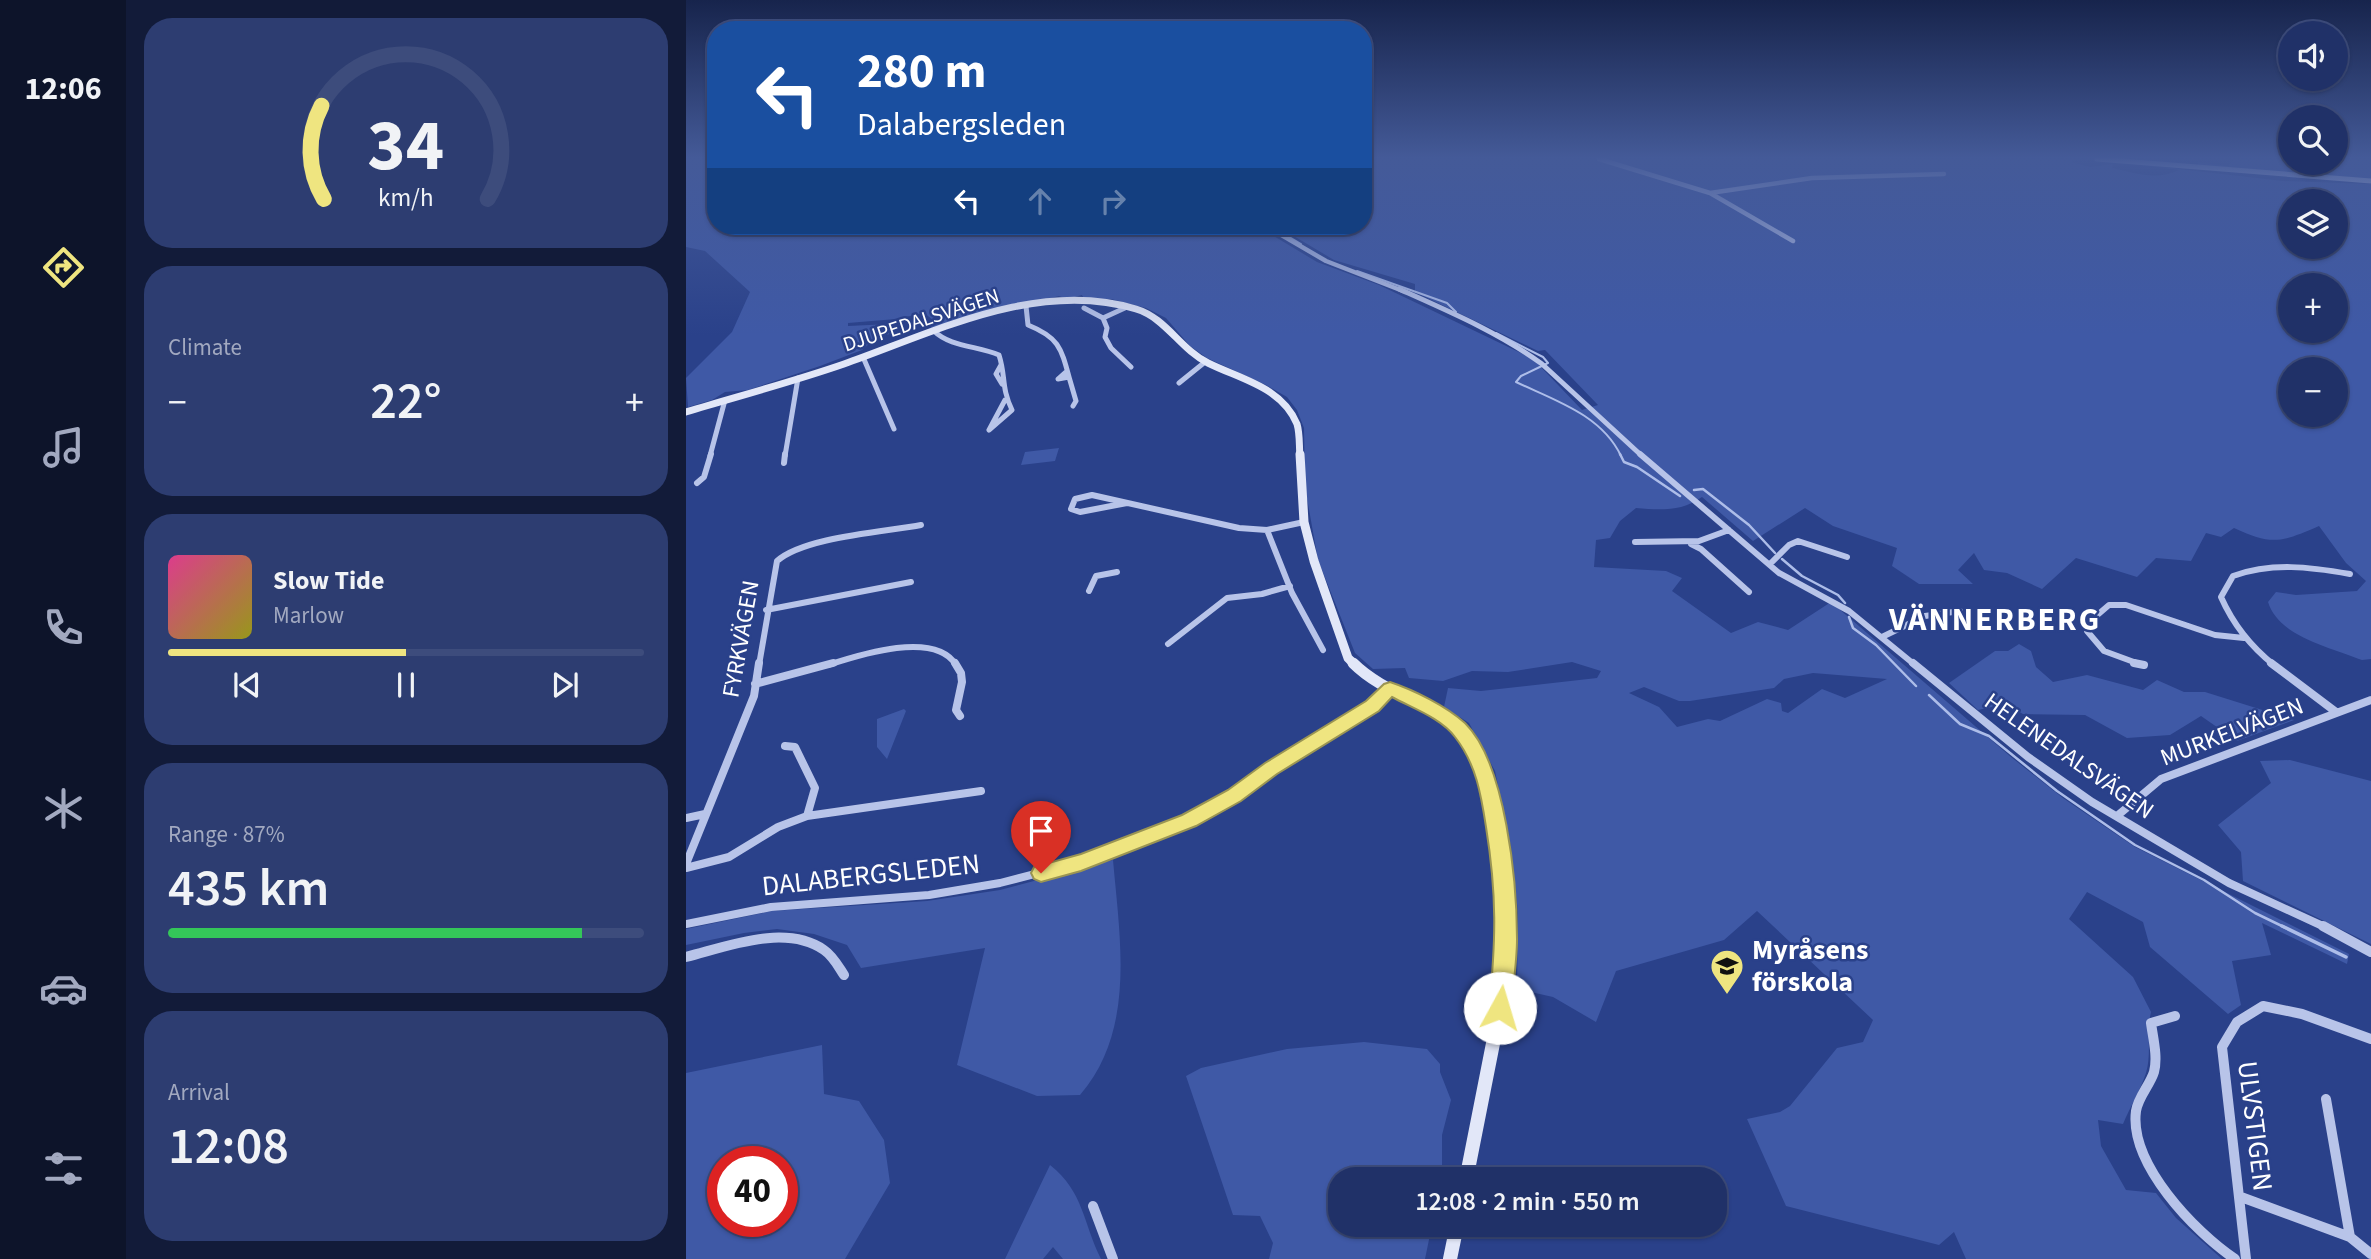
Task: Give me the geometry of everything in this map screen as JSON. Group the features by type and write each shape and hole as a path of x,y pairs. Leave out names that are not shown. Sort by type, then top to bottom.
{"street":[{"path":"1752,218 1793,242"},
{"name":"HELENEDALSVÄGEN","path":"1281,235 1326,261 1386,283 1472,322 1543,365 1610,429 1770,564 1791,580 1841,606 2028,757 2117,817 2229,883 2343,935 2371,952"},
{"name":"DJUPEDALSVÄGEN","path":"686,412 936,333 1026,311 1086,301 1128,306 1157,317 1184,346 1205,362 1263,386 1280,397 1293,412 1298,427 1304,522 1314,561 1348,658 1365,675 1440,715 1460,729 1477,755 1488,781 1505,882 1507,941 1500,1008 1469,1167"},
{"path":"1103,318 1128,306"},
{"path":"1084,308 1103,318 1107,328 1105,334 1114,352 1131,367"},
{"path":"1026,311 1028,326 1036,328 1055,342 1054,350 1065,355 1076,401 1073,406"},
{"path":"936,333 942,339 995,352 1000,359 996,374 1002,384 1005,400 989,430 1011,412"},
{"path":"863,357 894,429"},
{"path":"1179,383 1205,362"},
{"path":"784,463 798,378"},
{"path":"697,483 704,477 726,406 725,400"},
{"path":"1005,400 1011,406 1011,412"},
{"path":"1000,413 1011,412"},
{"path":"1127,503 1080,512 1071,509 1075,499 1083,495 1127,503 1239,528 1267,530 1304,522"},
{"name":"FYRKVÄGEN","path":"686,866 747,715 755,684 774,565 787,552 806,545 921,525"},
{"path":"1267,530 1290,586 1323,650"},
{"path":"1690,544 1707,541 1728,530"},
{"path":"1635,542 1669,540 1690,544 1701,549 1749,592"},
{"path":"1770,564 1789,545 1798,541 1847,557"},
{"path":"2336,712 2244,638 2228,616 2221,597 2233,576 2259,567 2317,568 2350,573"},
{"path":"1089,591 1096,576 1117,572"},
{"path":"766,610 911,582"},
{"path":"1168,644 1227,598 1262,594 1290,586"},
{"path":"2144,665 2119,660 2094,644 2087,632 2088,622 2109,605 2126,605 2215,635 2244,638"},
{"path":"1882,637 1925,616 1960,611"},
{"path":"755,684 881,649 923,646 942,653 959,668 962,682 956,710 960,716"},
{"name":"DALABERGSLEDEN","path":"686,924 771,907 929,895 1000,883 1081,862 1189,821 1235,795 1271,768 1373,706 1390,688"},
{"name":"MURKELVÄGEN","path":"2117,817 2161,779 2371,700"},
{"path":"785,746 795,747 801,755 815,788 807,817"},
{"path":"686,866 729,857 778,827 807,817 981,790"},
{"path":"686,818 705,814"},
{"path":"686,957 761,939 793,939 820,947 833,958 844,975"},
{"name":"ULVSTIGEN","path":"2246,1259 2222,1047 2236,1021 2263,1006 2302,1014 2371,1039"},
{"path":"2175,1016 2151,1023 2154,1071 2136,1109 2136,1130 2149,1163 2168,1198 2219,1248 2235,1259"},
{"path":"2326,1099 2350,1237"},
{"path":"2241,1197 2350,1237 2371,1254"},
{"path":"1093,1206 1113,1259"},
{"path":"1450,1259 1455,1237"}],"shaded area":[{"path":"686,218 707,218 707,235 1272,235 1317,262 1379,285 1525,355 1538,364 1582,410 1598,405 1545,350 1538,351 1415,292 1415,284 1334,260 1292,235 1372,235 1372,218 2278,218 2278,259 2348,259 2348,218 2371,218 2371,659 2362,660 2294,632 2274,614 2268,602 2276,592 2296,595 2357,591 2366,581 2346,563 2319,526 2277,540 2258,538 2234,528 2221,537 2206,533 2191,561 2156,558 2137,577 2076,558 2042,589 2007,573 1984,570 1974,553 1958,570 1973,584 1919,584 1892,566 1897,548 1833,526 1805,508 1753,541 1702,497 1678,508 1636,508 1620,521 1610,538 1596,540 1594,567 1666,571 1682,578 1672,591 1731,633 1758,622 1788,630 1831,602 2011,757 2063,798 2135,847 2349,954 2347,964 2262,923 2271,955 2232,961 2241,1005 2228,1014 2150,947 2143,922 2087,892 2069,919 2133,977 2151,1012 2149,1058 2144,1080 2123,1124 2098,1120 2101,1146 2126,1190 2156,1193 2176,1218 2222,1259 1966,1259 1954,1232 1939,1245 1786,1206 1747,1119 1780,1112 1790,1106 1837,1048 1863,1042 1873,1020 1757,911 1724,940 1616,971 1596,1022 1553,997 1517,989 1518,913 1511,847 1495,771 1469,723 1444,707 1448,688 1481,691 1597,678 1601,671 1572,662 1508,672 1472,671 1443,681 1409,678 1405,668 1373,669 1355,653 1318,560 1305,487 1304,428 1297,410 1287,397 1207,358 1190,346 1166,318 1146,308 1111,299 1084,299 1082,295 1067,299 1059,296 932,328 930,327 937,323 924,313 896,319 848,323 848,326 890,324 886,327 893,333 876,338 862,350 820,366 748,390 725,392 712,400 688,407 686,378 732,332 750,292 705,251 686,247","holes":["1813,673 1887,679 1845,698 1822,689 1788,713 1782,711 1781,703 1767,699 1720,721 1708,719 1677,727 1659,707 1629,693 1644,687 1679,701 1690,701 1774,688 1784,679"]},
{"path":"1059,448 1055,461 1021,465 1025,452"},
{"path":"2019,644 2031,651 2036,667 2053,682 2087,675 2143,690 2157,680 2184,692 2205,692 2294,720 2237,741 2201,716 2170,735 2127,738 2085,715 2023,714 2005,704 1978,710 1949,683 1995,651 2008,651"},
{"path":"904,709 906,711 887,759 877,747 877,719"},
{"path":"2290,760 2371,781 2371,944 2243,881 2241,852 2218,825 2271,783 2260,761"},
{"path":"1113,860 1120,952 1117,1013 1110,1042 1098,1070 1080,1095 1037,1096 957,1065 985,948 861,968 847,945 814,934 777,929 686,945 686,929 772,911 927,901 1000,890"},
{"path":"1364,1042 1427,1049 1440,1064 1440,1072 1451,1100 1442,1135 1442,1167 1328,1167 1328,1237 1430,1237 1425,1259 1269,1259 1273,1243 1260,1216 1233,1215 1186,1076 1201,1068 1287,1049"},
{"path":"822,1045 824,1094 859,1101 884,1140 890,1183 845,1259 686,1259 686,1073"},
{"path":"1050,1165 1070,1186 1076,1197 1101,1259 1063,1259 1053,1247 1043,1259 1005,1259"}],"waterway":[{"path":"1286,235 1301,244"},
{"path":"1357,271 1447,303 1456,312"},
{"path":"1496,333 1543,357 1548,363 1521,376 1516,382 1576,410 1589,419 1613,442 1621,456"},
{"path":"1621,456 1624,462 1637,467 1680,496"},
{"path":"1694,490 1703,489 1749,525 1775,553"},
{"path":"1782,559 1802,576 1838,595 1845,603"},
{"path":"1849,617 1853,628 1876,645 1916,686"},
{"path":"1929,695 1960,724 1989,736 2057,791 2135,845 2204,880 2255,913 2286,928"},
{"path":"2282,926 2346,957"}],"place":[{"name":"Myråsens förskola","path":"1727,996"}],"district":[{"name":"VÄNNERBERG","path":"1995,620"}],"route":[{"path":"1041,873 1081,862 1189,821 1235,795 1271,768 1373,706 1390,688 1460,729 1477,755 1488,781 1505,882 1507,941 1500,1008"}]}
